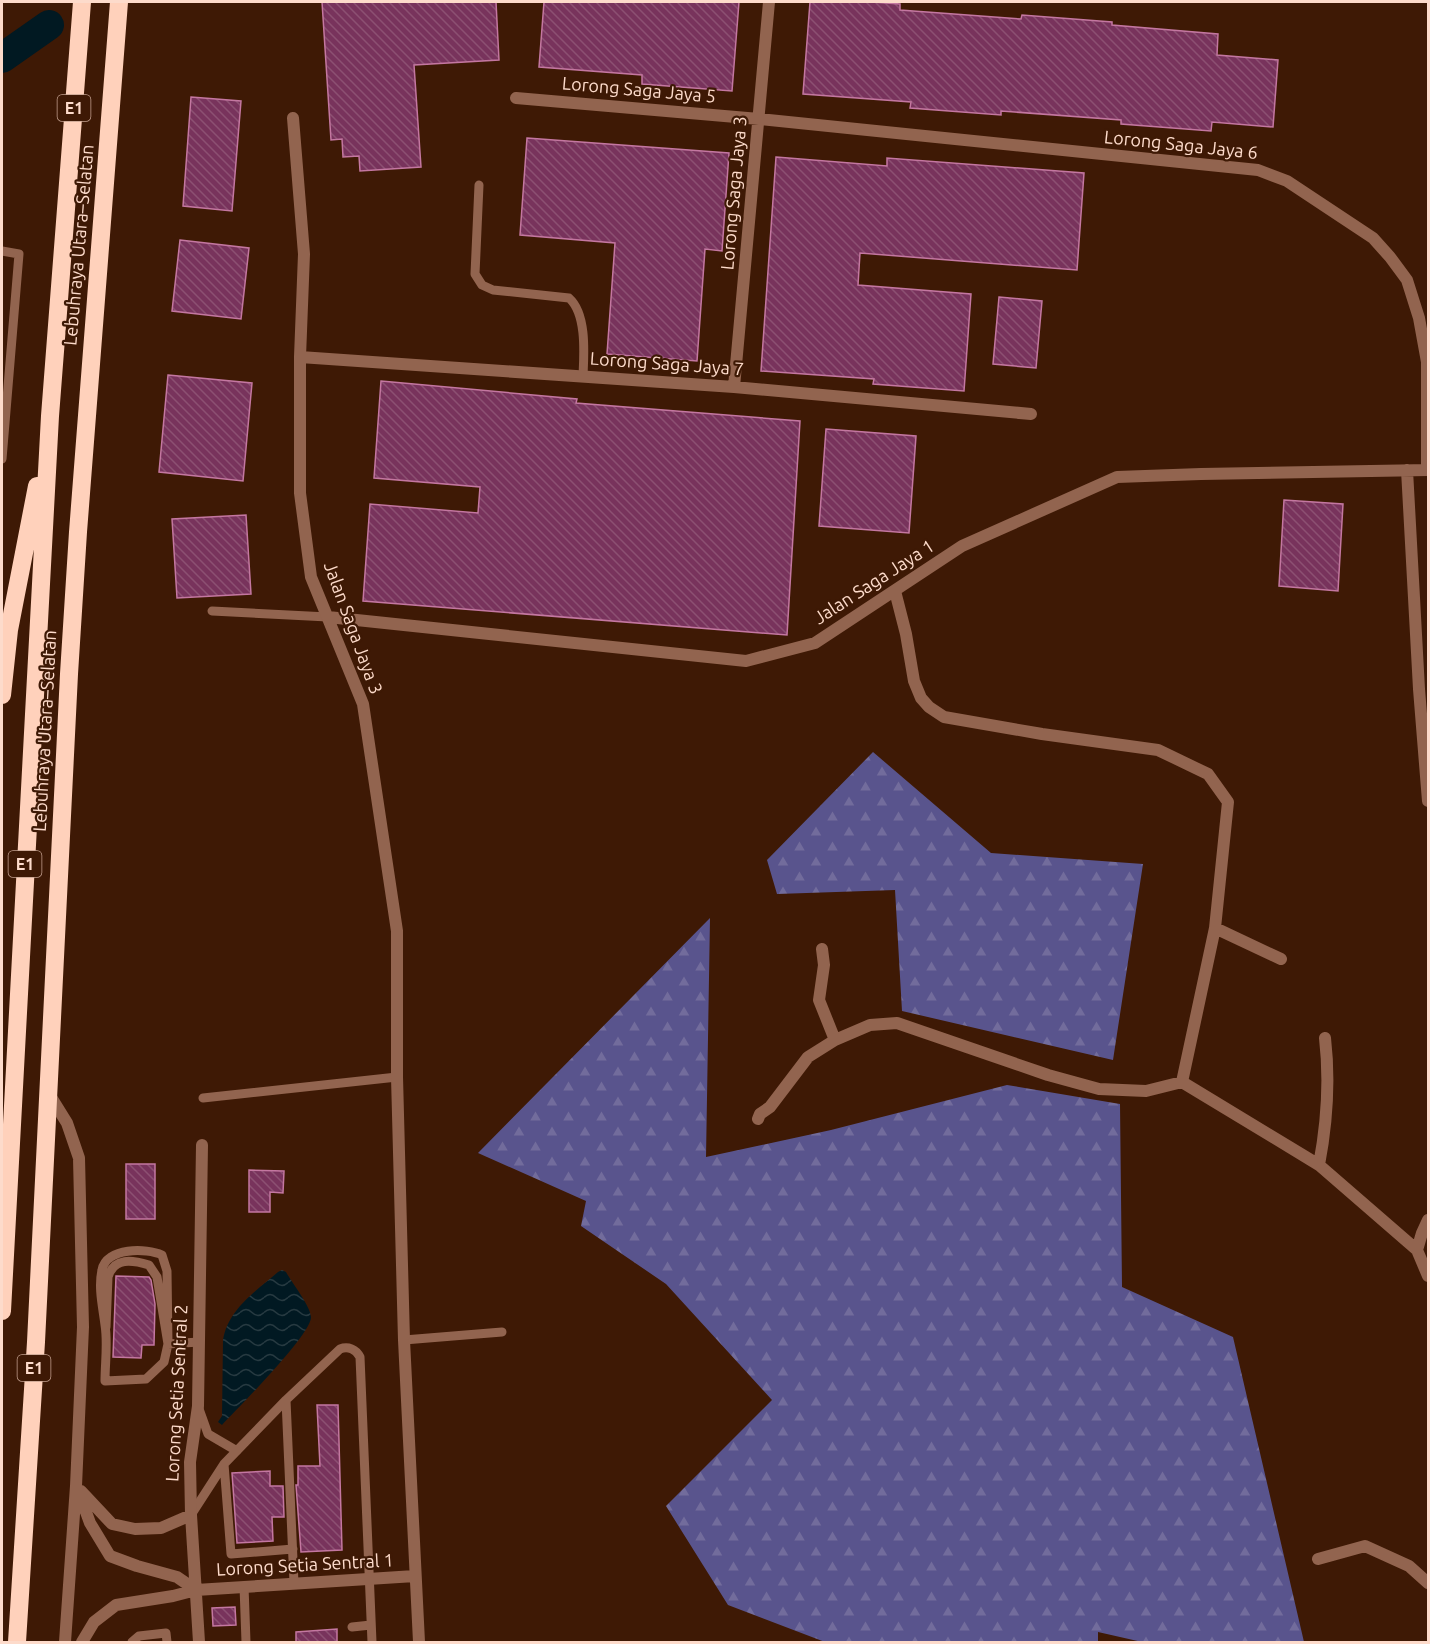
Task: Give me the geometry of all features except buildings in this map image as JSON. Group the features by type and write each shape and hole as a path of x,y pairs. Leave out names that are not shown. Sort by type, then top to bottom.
{"highway":[{"name":"Lebuhraya Utara–Selatan","path":"2,1311 50,416 82,2"},
{"name":"Lebuhraya Utara–Selatan","path":"17,1642 36,1342 74,591 119,2"},
{"path":"2,695 9,630 50,416"}],"street":[{"name":"Lorong Saga Jaya 3","path":"734,387 769,2"},
{"name":"Lorong Saga Jaya 5","path":"516,98 759,119"},
{"name":"Jalan Saga Jaya 3","path":"293,118 304,254 300,357 300,493 311,577 363,704 397,931 397,1077 404,1340 419,1642"},
{"name":"Lorong Saga Jaya 6","path":"759,119 1258,170 1287,181 1373,238 1407,280 1419,318 1427,362 1428,470"},
{"name":"Lorong Saga Jaya 7","path":"300,357 734,387 1032,414"},
{"path":"1407,470 1424,689 1428,801"},
{"name":"Jalan Saga Jaya 1","path":"328,617 746,661 815,643 962,546 1117,477 1428,470"},
{"path":"895,591 906,634 914,681 921,698 929,707 944,717 1042,734 1158,750 1208,774 1228,802 1215,928 1182,1082"},
{"path":"1215,928 1281,959"},
{"path":"822,949 824,965 819,1000 835,1040"},
{"path":"758,1119 760,1114 770,1107 808,1057 835,1040 870,1025 897,1023 1048,1076 1099,1089 1146,1091 1182,1082 1319,1166 1417,1250 1428,1276"},
{"path":"1319,1166 1328,1080 1325,1038"},
{"path":"49,1094 67,1124 79,1158 83,1327 76,1486 65,1642"},
{"name":"Lorong Setia Sentral 2","path":"199,1642 190,1462 198,1406 201,1145"},
{"path":"1417,1250 1428,1220"},
{"path":"1417,1250 1428,1243"},
{"path":"76,1486 112,1524 135,1529 161,1528 191,1515"},
{"name":"Lorong Setia Sentral 1","path":"76,1486 90,1523 110,1556 177,1577 196,1590"},
{"path":"1318,1559 1365,1546 1409,1566 1428,1582"},
{"name":"Lorong Setia Sentral 1","path":"82,1642 94,1622 116,1605 196,1590 416,1576"}],"lane":[{"path":"479,184 475,274 482,285 493,290 569,298 579,312 584,351 583,376"},
{"path":"2,251 18,254 2,459"},
{"path":"212,611 328,617"},
{"path":"204,1098 397,1077"},
{"path":"106,1327 101,1309 102,1268 106,1261 126,1251 153,1251 162,1255 167,1271 168,1344 164,1362 146,1379 105,1381 108,1277 110,1270 120,1262 149,1265 157,1277 168,1344"},
{"path":"404,1340 502,1332"},
{"path":"168,1344 199,1342"},
{"path":"191,1515 224,1464 237,1450 340,1348 353,1349 360,1357 372,1642"},
{"path":"286,1400 294,1583"},
{"path":"198,1406 208,1434 237,1450"},
{"path":"224,1464 231,1554 293,1550"},
{"path":"244,1586 246,1642"},
{"path":"352,1627 371,1625"},
{"path":"132,1642 139,1636 166,1633 166,1642"}],"green space":[{"path":"873,752 991,853 1143,864 1113,1060 902,1011 895,890 777,894 767,860"},
{"path":"710,918 706,1157 831,1130 1007,1085 1120,1104 1122,1287 1233,1337 1304,1642 1142,1642 1098,1632 1098,1642 825,1642 728,1605 666,1506 772,1400 666,1284 581,1226 586,1201 478,1153"}],"water":[{"path":"282,1270 286,1272 308,1306 311,1317 308,1326 287,1354 222,1425 218,1422 222,1416 223,1340 226,1329 244,1302"}],"waterway":[{"path":"2,58 49,25"}]}
